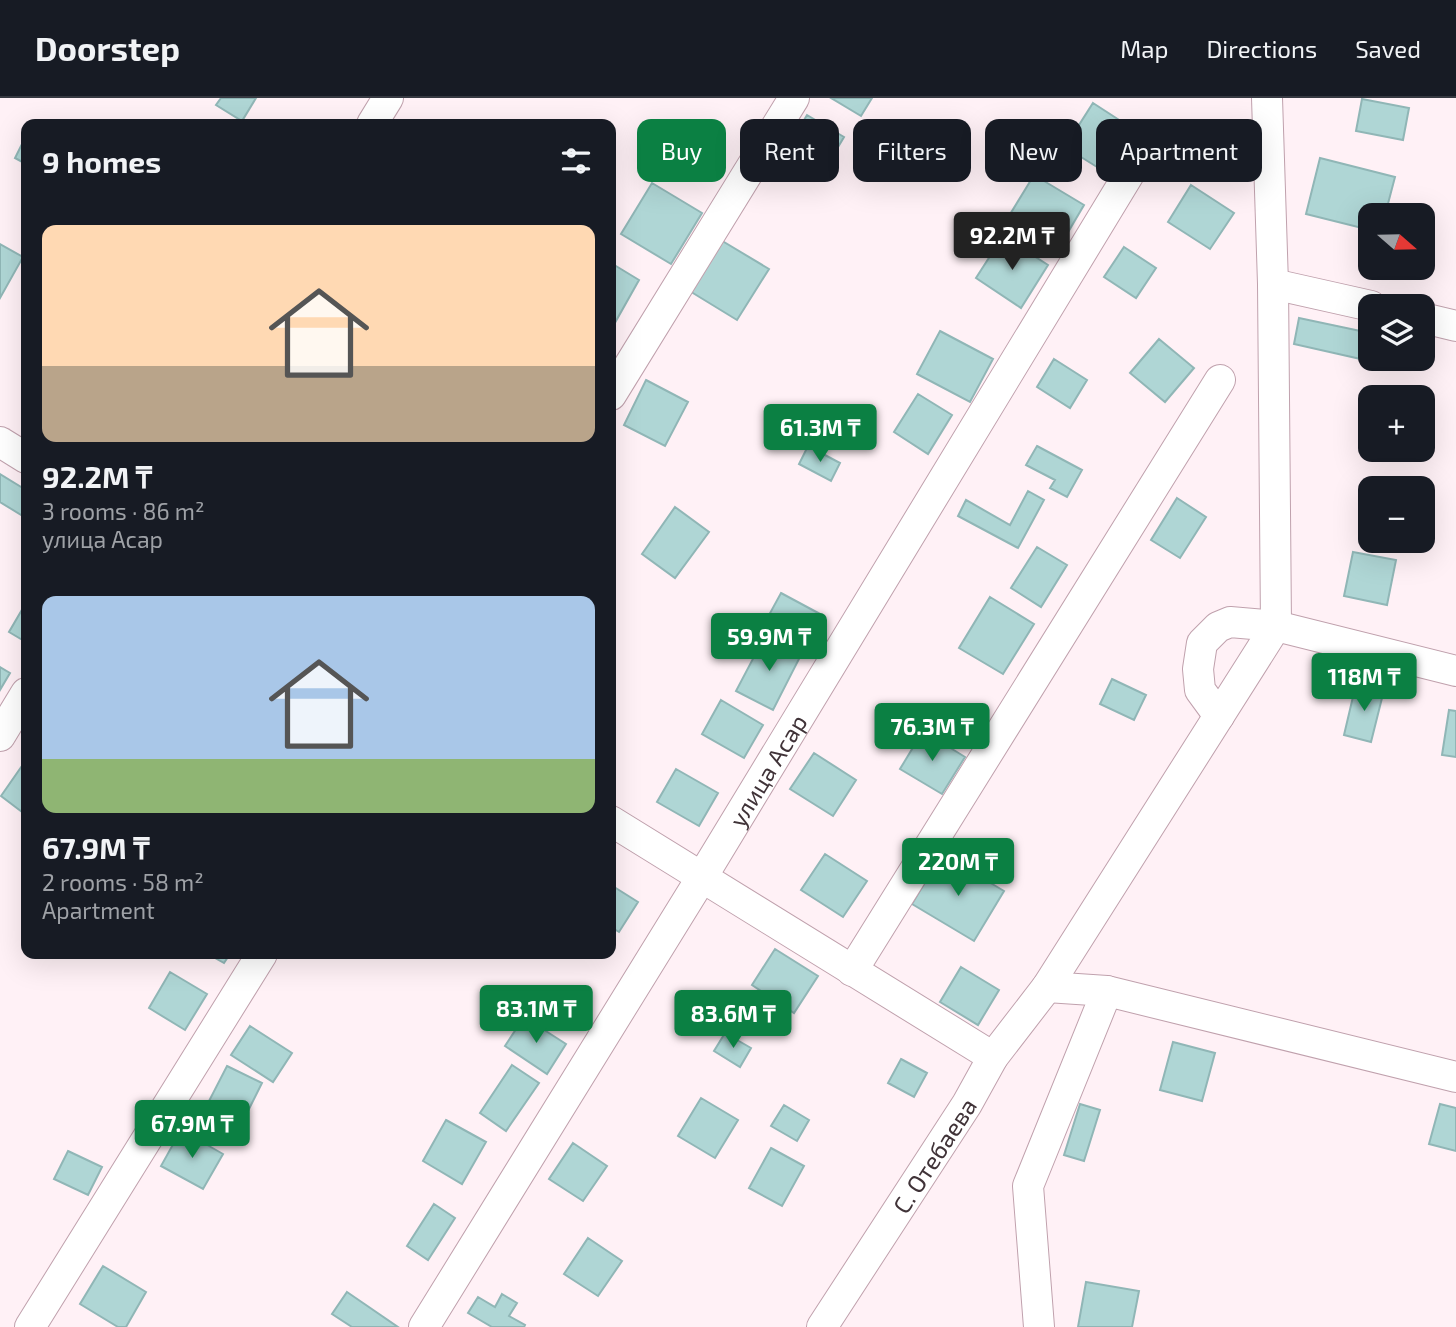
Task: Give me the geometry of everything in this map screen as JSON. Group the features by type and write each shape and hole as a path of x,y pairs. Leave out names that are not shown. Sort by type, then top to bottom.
{"street":[{"path":"375,119 388,98"},
{"path":"616,387 794,98"},
{"path":"1268,98 1273,284 1276,626"},
{"name":"улица Асар","path":"424,1327 702,877 1124,182"},
{"path":"1273,284 1358,303"},
{"path":"1435,321 1456,326"},
{"path":"852,971 1220,380"},
{"path":"0,442 21,455"},
{"path":"1219,716 1200,690 1198,669 1202,643 1218,627 1230,622 1276,626 1456,671"},
{"name":"С. Отебаева","path":"822,1327 967,1104 993,1058 1047,986 1276,626"},
{"path":"0,736 21,701"},
{"path":"616,824 993,1058"},
{"path":"30,1327 259,959"},
{"path":"1047,986 1108,991 1456,1077"},
{"path":"1040,1327 1028,1186 1108,991"}],"building":[{"path":"221,98 256,98 243,119 216,105"},
{"path":"831,98 872,98 861,116"},
{"path":"1362,99 1409,108 1403,140 1356,131"},
{"path":"1093,103 1118,119 1096,119 1096,166 1082,158 1082,120"},
{"path":"21,146 21,161 15,158"},
{"path":"1320,158 1395,177 1388,203 1358,203 1358,227 1306,214"},
{"path":"1030,182 1046,182 1084,205 1060,246 1009,216"},
{"path":"652,183 702,213 671,264 621,234"},
{"path":"1191,185 1234,213 1210,249 1168,222"},
{"path":"1003,236 1048,265 1021,308 976,278"},
{"path":"719,239 769,269 737,320 688,290"},
{"path":"0,244 21,256 21,261 0,298"},
{"path":"1124,247 1156,268 1136,298 1104,277"},
{"path":"616,266 639,280 616,321"},
{"path":"1299,318 1358,330 1358,358 1294,344"},
{"path":"940,331 993,359 970,402 917,374"},
{"path":"1159,339 1194,368 1165,402 1130,373"},
{"path":"1054,359 1087,380 1070,408 1037,387"},
{"path":"646,380 688,402 665,446 624,425"},
{"path":"918,394 952,415 928,454 894,432"},
{"path":"808,446 840,463 831,481 799,464"},
{"path":"1037,446 1082,470 1067,497 1050,488 1055,480 1026,465"},
{"path":"0,474 21,487 21,515 0,502"},
{"path":"1028,491 1044,500 1018,548 958,516 966,500 1010,525"},
{"path":"1177,498 1206,517 1180,558 1151,540"},
{"path":"675,507 709,532 675,578 642,554"},
{"path":"1037,547 1067,565 1041,607 1011,588"},
{"path":"1353,552 1396,560 1387,605 1344,596"},
{"path":"781,593 822,615 810,637 769,615"},
{"path":"990,597 1034,624 1003,674 959,648"},
{"path":"21,611 21,639 9,632"},
{"path":"765,636 801,655 773,710 736,691"},
{"path":"0,667 10,673 0,690"},
{"path":"1112,679 1146,695 1134,720 1100,704"},
{"path":"1356,684 1384,690 1371,742 1344,735"},
{"path":"721,700 763,725 744,758 702,734"},
{"path":"1449,710 1456,711 1456,757 1442,755"},
{"path":"923,731 965,757 942,794 900,769"},
{"path":"814,753 856,780 833,816 790,789"},
{"path":"21,767 21,811 1,796"},
{"path":"676,769 718,793 699,826 657,802"},
{"path":"825,854 867,881 843,917 801,890"},
{"path":"942,854 1004,891 974,941 912,904"},
{"path":"616,888 638,902 619,932 616,930"},
{"path":"775,949 818,976 794,1013 752,985"},
{"path":"961,967 999,990 978,1025 940,1002"},
{"path":"170,972 207,994 185,1030 149,1008"},
{"path":"524,1017 566,1044 547,1074 505,1046"},
{"path":"250,1026 292,1053 273,1082 231,1055"},
{"path":"725,1033 751,1048 740,1067 714,1051"},
{"path":"1173,1042 1215,1053 1202,1101 1160,1090"},
{"path":"901,1059 927,1073 914,1097 888,1083"},
{"path":"512,1065 539,1083 506,1131 480,1113"},
{"path":"227,1066 262,1083 244,1119 209,1101"},
{"path":"701,1098 738,1120 715,1158 678,1136"},
{"path":"1080,1104 1100,1110 1084,1161 1064,1155"},
{"path":"1440,1104 1456,1108 1456,1151 1429,1144"},
{"path":"784,1105 809,1120 797,1141 771,1126"},
{"path":"446,1120 486,1142 462,1184 423,1161"},
{"path":"181,1130 223,1154 203,1189 161,1166"},
{"path":"573,1143 607,1166 583,1201 549,1179"},
{"path":"771,1148 804,1166 782,1206 749,1188"},
{"path":"68,1151 102,1167 88,1195 54,1179"},
{"path":"434,1204 455,1218 428,1260 407,1246"},
{"path":"588,1238 622,1261 598,1296 564,1274"},
{"path":"103,1266 146,1292 126,1327 118,1327 80,1304"},
{"path":"1086,1282 1139,1291 1132,1327 1078,1327"},
{"path":"347,1292 398,1327 352,1327 332,1314"},
{"path":"502,1294 517,1303 509,1316 525,1325 524,1327 492,1327 468,1313 478,1297 495,1307"}]}
